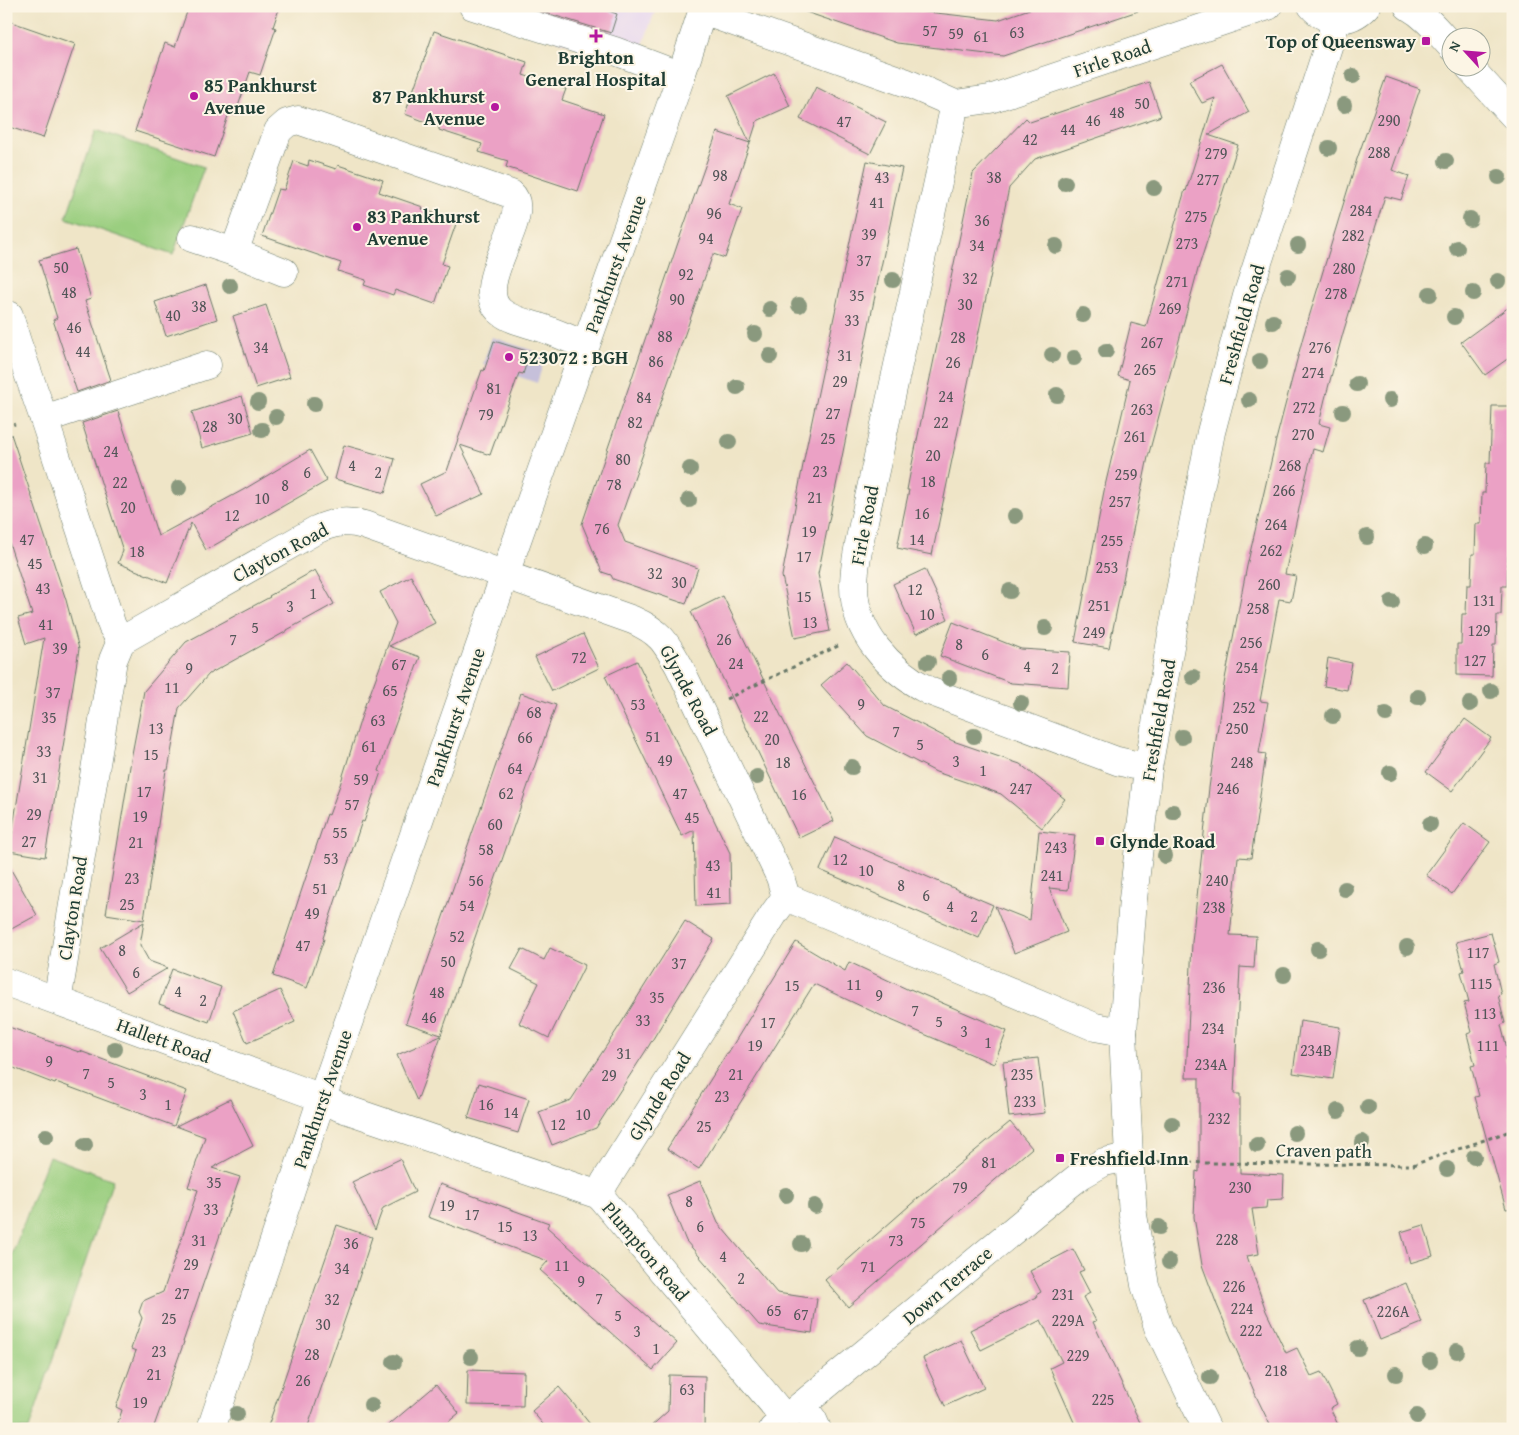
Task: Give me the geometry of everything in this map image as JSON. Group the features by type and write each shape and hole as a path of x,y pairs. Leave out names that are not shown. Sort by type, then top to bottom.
{"street":[{"path":"473,6 615,51 681,76"},
{"name":"Firle Road","path":"1148,768 1116,761 929,691 915,684 886,660 874,646 866,631 856,602 854,586 860,539 955,104 990,100 1268,6"},
{"path":"1312,6 1326,18 1337,20 1349,18 1359,13 1366,6"},
{"path":"1408,6 1426,19 1442,36"},
{"path":"704,8 907,82 955,104"},
{"name":"Pankhurst Avenue","path":"211,1429 322,1098 585,345 596,321 704,8"},
{"name":"Freshfield Road","path":"1207,1429 1158,1327 1146,1285 1133,1215 1123,1032 1133,899 1148,768 1211,432 1247,296 1337,20"},
{"path":"1479,78 1513,115"},
{"path":"234,252 278,131 287,123 298,120 511,194 517,205 512,227 493,280 491,292 493,301 498,310 506,316 557,333 585,345"},
{"path":"192,238 284,272"},
{"path":"9,315 16,342 44,419 112,626 121,641"},
{"path":"44,419 207,365"},
{"name":"Clayton Road","path":"56,1000 113,660 121,641 316,530 337,522 347,521 364,525 505,574"},
{"name":"Glynde Road","path":"505,574 633,620 649,627 668,645 780,877 786,897 670,1077 605,1182 599,1195"},
{"path":"786,897 1094,1028 1123,1032"},
{"name":"Hallett Road","path":"6,982 322,1098"},
{"name":"Plumpton Road","path":"322,1098 339,1108 599,1195 787,1417 813,1420 817,1429"},
{"name":"Down Terrace","path":"787,1417 1074,1181 1104,1162 1129,1160"}],"path":[{"path":"701,711 866,631"},
{"name":"Craven path","path":"1129,1160 1207,1163 1413,1165 1513,1130"}],"shaded area":[{"name":"Brighton General Hospital","path":"457,6 657,6 635,66"},
{"path":"492,337 546,355 537,383 483,364"}],"green space":[{"path":"96,130 204,167 173,255 66,218"},
{"path":"49,1156 113,1180 29,1429 6,1429 6,1271"}],"building":[{"name":"85 Pankhurst Avenue","path":"189,6 280,6 273,27 276,28 260,75 250,72 235,115 229,113 214,157 135,131 165,43 175,47"},
{"path":"595,6 617,14 611,33 527,7"},
{"path":"800,6 874,6 998,20 1038,6 1137,6 1138,11 1003,56 897,43 800,10"},
{"path":"6,20 75,44 43,138 6,126"},
{"name":"87 Pankhurst Avenue","path":"434,31 527,62 523,75 566,89 562,100 604,114 578,191 506,167 508,161 479,152 482,144 439,130 439,127 405,114"},
{"path":"1222,64 1249,112 1208,135 1238,145 1198,269 1148,457 1109,648 1075,642 1105,486 1130,380 1118,376 1131,323 1146,327 1185,190 1215,98 1202,103 1189,81"},
{"path":"774,73 790,106 757,121 750,143 728,96"},
{"path":"1386,77 1420,89 1392,170 1409,176 1401,200 1385,196 1325,399 1319,424 1330,427 1323,452 1313,449 1305,481 1285,574 1296,576 1291,601 1279,599 1260,701 1268,702 1259,753 1266,754 1251,858 1238,857 1230,935 1256,936 1254,968 1240,967 1234,1094 1240,1094 1240,1173 1284,1175 1283,1199 1267,1200 1266,1208 1252,1209 1259,1254 1247,1256 1266,1311 1286,1353 1297,1348 1311,1376 1321,1372 1337,1404 1330,1408 1340,1429 1272,1429 1217,1305 1202,1265 1194,1217 1196,1171 1199,1172 1199,1078 1186,1078 1192,942 1209,788 1224,684 1247,566 1276,440 1303,337 1357,159"},
{"path":"1149,82 1161,116 1035,159 1009,188 932,555 897,548 909,490 907,490 912,464 973,173 1026,118 1030,122"},
{"path":"816,87 886,122 870,154 800,119"},
{"path":"717,132 750,143 729,204 742,209 725,258 713,254 618,525 625,542 698,568 686,604 613,579 611,575 602,572 582,524"},
{"name":"83 Pankhurst Avenue","path":"309,160 336,169 338,165 383,180 379,192 457,221 442,264 448,266 435,304 395,290 393,295 364,285 366,280 338,271 341,263 262,236 278,189 284,190 294,161 308,166"},
{"path":"867,161 902,168 818,574 830,631 795,638 782,576 806,449"},
{"path":"76,249 91,299 85,301 111,380 77,392 53,320 57,318 39,260"},
{"path":"206,285 217,319 166,336 155,302"},
{"path":"1513,304 1513,355 1485,375 1461,342"},
{"path":"266,305 290,377 256,388 233,316"},
{"path":"494,341 530,352 523,374 519,373 490,455 460,445 484,494 436,516 420,484 447,471"},
{"path":"242,396 253,433 202,448 192,412"},
{"path":"1492,406 1513,406 1513,525 1511,556 1508,556 1507,586 1502,586 1501,615 1497,615 1496,645 1493,645 1492,676 1457,675 1457,644 1461,644 1462,614 1466,614 1467,585 1471,585 1472,554 1475,554 1476,524 1481,524 1482,493 1485,493 1486,463 1490,463"},
{"path":"118,411 158,536 243,490 310,450 327,481 206,550 191,523 167,583 118,563 123,551 82,423"},
{"path":"11,434 66,600 79,649 45,857 9,851 44,638 26,644 18,618 32,614 6,533 6,435"},
{"path":"344,445 395,459 385,493 335,479"},
{"path":"925,569 948,619 916,634 893,584"},
{"path":"315,570 334,604 209,674 179,708 168,770 166,770 144,920 106,914 144,691 186,642 270,597"},
{"path":"411,576 435,623 389,646 420,657 379,771 381,772 364,822 362,821 307,988 273,976 327,814 329,815 340,785 366,702 396,623 380,592"},
{"path":"723,596 834,821 799,838 691,612"},
{"path":"953,622 1021,649 1070,652 1068,687 1011,683 940,656"},
{"path":"583,634 599,668 552,691 535,657"},
{"path":"1328,658 1352,663 1347,690 1324,686"},
{"path":"637,661 730,853 731,904 696,906 694,830 682,836 605,676"},
{"path":"847,662 885,706 953,741 1020,764 1065,799 1042,828 1001,794 936,772 867,736 821,685"},
{"path":"521,693 556,705 441,1035 406,1023"},
{"path":"1465,719 1491,738 1452,791 1426,772"},
{"path":"1464,823 1490,842 1452,894 1426,875"},
{"path":"1039,831 1075,835 1068,890 1049,888 1067,932 1014,953 995,906 1030,920"},
{"path":"835,837 993,905 979,938 820,870"},
{"path":"6,861 37,915 6,932"},
{"path":"685,921 714,939 596,1128 552,1145 539,1112 571,1100"},
{"path":"144,922 140,945 149,961 168,968 127,992 100,948"},
{"path":"1491,933 1499,962 1494,964 1501,994 1498,995 1505,1023 1501,1025 1509,1056 1505,1057 1513,1088 1513,1208 1506,1209 1475,1097 1479,1096 1471,1066 1475,1065 1467,1034 1472,1032 1464,1003 1469,1002 1461,972 1464,971 1456,942"},
{"path":"796,942 845,971 849,962 909,990 1007,1031 994,1064 884,1017 814,984 699,1169 667,1149"},
{"path":"550,948 585,965 549,1038 519,1023 539,983 511,969 522,949 544,960"},
{"path":"172,969 221,987 209,1022 159,1004"},
{"path":"280,990 295,1022 247,1043 233,1011"},
{"path":"1300,1021 1340,1027 1333,1079 1293,1073"},
{"path":"6,1026 187,1091 174,1126 6,1065"},
{"path":"441,1036 417,1101 397,1055"},
{"path":"1038,1058 1045,1113 1009,1117 1003,1062"},
{"path":"479,1083 529,1099 518,1133 468,1118"},
{"path":"230,1099 253,1146 212,1168 240,1177 153,1429 116,1429 122,1410 116,1407 136,1351 131,1349 142,1318 139,1312 143,1301 163,1292 198,1190 188,1187 205,1137 176,1126"},
{"path":"1010,1122 1032,1148 848,1307 825,1280 918,1198"},
{"path":"400,1159 415,1192 383,1208 375,1230 352,1182"},
{"path":"700,1181 718,1223 777,1293 817,1299 812,1333 759,1325 686,1241 667,1195"},
{"path":"440,1184 549,1223 547,1227 677,1343 653,1370 540,1270 548,1261 428,1217"},
{"path":"337,1225 372,1237 354,1293 307,1429 267,1429"},
{"path":"1424,1225 1433,1256 1410,1263 1401,1232"},
{"path":"1073,1249 1084,1270 1079,1272 1090,1293 1083,1297 1096,1321 1093,1322 1143,1429 1077,1429 1050,1368 1062,1362 1041,1320 981,1350 970,1330 1037,1297 1036,1295 1041,1292 1030,1271"},
{"path":"1406,1283 1422,1323 1380,1340 1364,1300"},
{"path":"961,1340 984,1388 945,1406 923,1358"},
{"path":"468,1370 524,1372 523,1406 467,1405"},
{"path":"669,1375 705,1376 704,1429 648,1429 668,1411"},
{"path":"436,1385 459,1413 440,1429 384,1429"},
{"path":"559,1387 594,1429 547,1429 532,1411"}],"place":[{"name":"Brighton General Hospital","path":"596,36"},
{"name":"Top of Queensway","path":"1426,41"},
{"name":"85 Pankhurst Avenue","path":"194,96"},
{"name":"87 Pankhurst Avenue","path":"495,107"},
{"name":"83 Pankhurst Avenue","path":"357,227"},
{"name":"523072 : BGH","path":"509,357"},
{"name":"Glynde Road","path":"1100,841"},
{"name":"Freshfield Inn","path":"1060,1158"}]}
